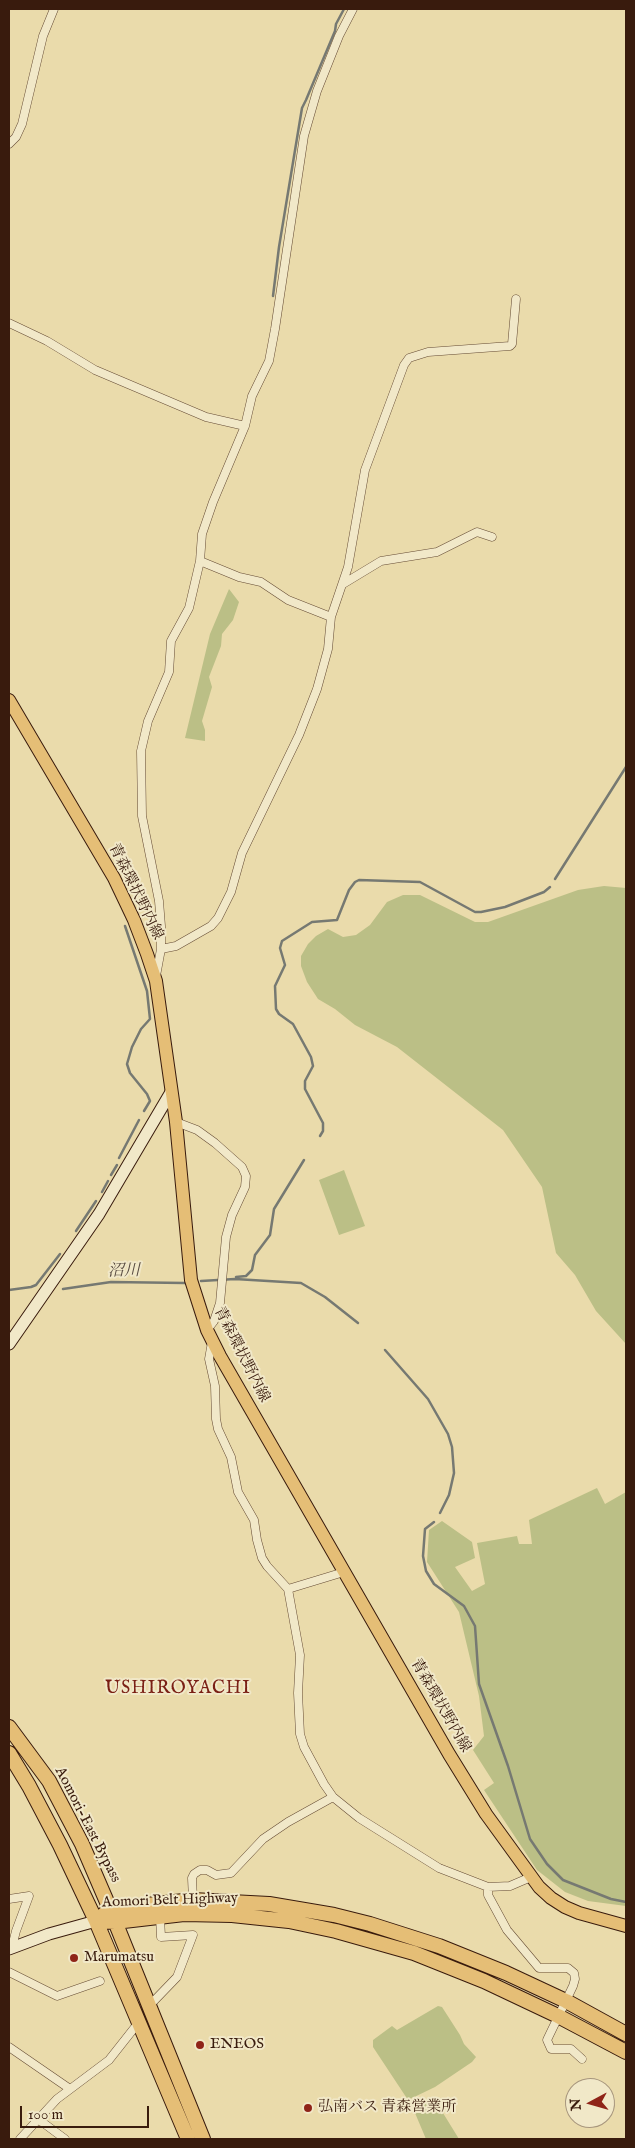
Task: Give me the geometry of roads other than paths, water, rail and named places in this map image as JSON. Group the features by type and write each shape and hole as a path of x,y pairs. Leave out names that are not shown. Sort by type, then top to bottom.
{"highway":[{"name":"Aomori-East Bypass","path":"9,1727 49,1781 82,1844 110,1908 203,2139"},
{"path":"9,1754 29,1786 60,1844 96,1921 188,2139"},
{"name":"Aomori Belt Highway","path":"96,1921 110,1908 192,1900 269,1904 334,1914 439,1946 506,1973 566,2001 626,2034"},
{"name":"Aomori Belt Highway","path":"96,1921 115,1922 202,1914 262,1916 373,1940 454,1968 558,2016 626,2052"}],"main road":[{"name":"青森環状野内線","path":"9,700 114,878 134,920 156,981 176,1122 191,1280 210,1335 242,1395 458,1769 486,1814 531,1877 551,1898 565,1908 626,1926"}],"street":[{"path":"9,144 16,137 22,124 43,36 54,9"},
{"path":"156,981 161,949 160,900 142,816 142,751 148,721 169,672 171,641 189,608 200,561 202,534 213,502 246,426 252,396 269,361 301,150 310,113 339,36 353,9"},
{"path":"161,949 176,946 211,926 218,918 230,892 242,853 303,726 328,650 331,618 348,567 365,470 404,365 408,358 428,352 510,346 512,344 516,299"},
{"path":"9,323 48,341 95,370 206,417 246,426"},
{"path":"343,584 381,561 437,552 477,532 492,537"},
{"path":"200,561 239,577 261,582 288,600 331,618"},
{"path":"9,1344 103,1208 171,1092"},
{"path":"176,1122 197,1130 215,1143 242,1167 246,1176 245,1187 232,1215 226,1237 220,1303 210,1335 208,1359 215,1386 218,1429 231,1457 238,1492 254,1520 262,1558 288,1589 300,1654 298,1693 300,1734 304,1747 333,1797 359,1818 439,1868 488,1886 510,1886 531,1877"},
{"path":"288,1589 344,1572"},
{"path":"192,1900 192,1878 194,1874 200,1870 207,1870 216,1875 231,1873 262,1839 333,1797"},
{"path":"488,1886 488,1895 506,1930 539,1968 568,1968 574,1973 575,1979 566,2001 547,2038 548,2045 554,2050 568,2048 575,2050 582,2059"},
{"path":"9,1900 29,1896 11,1948"},
{"path":"149,2006 177,1977 193,1935 161,1936 160,1917"},
{"path":"11,1948 55,1932 96,1921"},
{"path":"9,1972 58,1996 100,1982"},
{"path":"20,2139 57,2099 109,2060 139,2022"},
{"path":"9,2047 70,2089"},
{"path":"38,2119 65,2139"}],"waterway":[{"path":"273,296 279,247 302,108 335,31 336,24 344,9"},
{"path":"555,879 626,767"},
{"path":"320,1136 323,1131 323,1123 305,1089 305,1081 313,1066 311,1057 293,1024 279,1014 276,1009 275,986 285,965 280,948 282,941 312,922 337,920 349,890 359,880 420,882 475,912 505,907 544,892 550,887"},
{"path":"125,926 147,991 150,1019 141,1029 132,1047 127,1064 130,1073 147,1094 150,1101 144,1111"},
{"path":"119,1158 139,1120"},
{"path":"236,1277 246,1276 252,1270 255,1255 270,1235 274,1209 304,1160"},
{"path":"111,1175 117,1165"},
{"path":"102,1192 108,1181"},
{"path":"76,1231 96,1201"},
{"path":"31,1287 36,1285 60,1254"},
{"path":"201,1281 235,1279 301,1283 325,1297 358,1323"},
{"name":"沼川","path":"63,1289 111,1282 185,1283"},
{"name":"沼川","path":"9,1290 31,1287"},
{"path":"385,1350 428,1399 448,1434 452,1447 454,1473 449,1495 440,1513"},
{"path":"434,1522 425,1529 423,1556 426,1571 434,1584 464,1606 475,1626 479,1684 508,1766 530,1839 547,1864 563,1880 611,1899 626,1902"}],"place":[{"name":"Marumatsu","path":"74,1958"},
{"name":"ENEOS","path":"200,2045"},
{"name":"弘南バス 青森営業所","path":"308,2108"}],"district":[{"name":"USHIROYACHI","path":"178,1689"}]}
